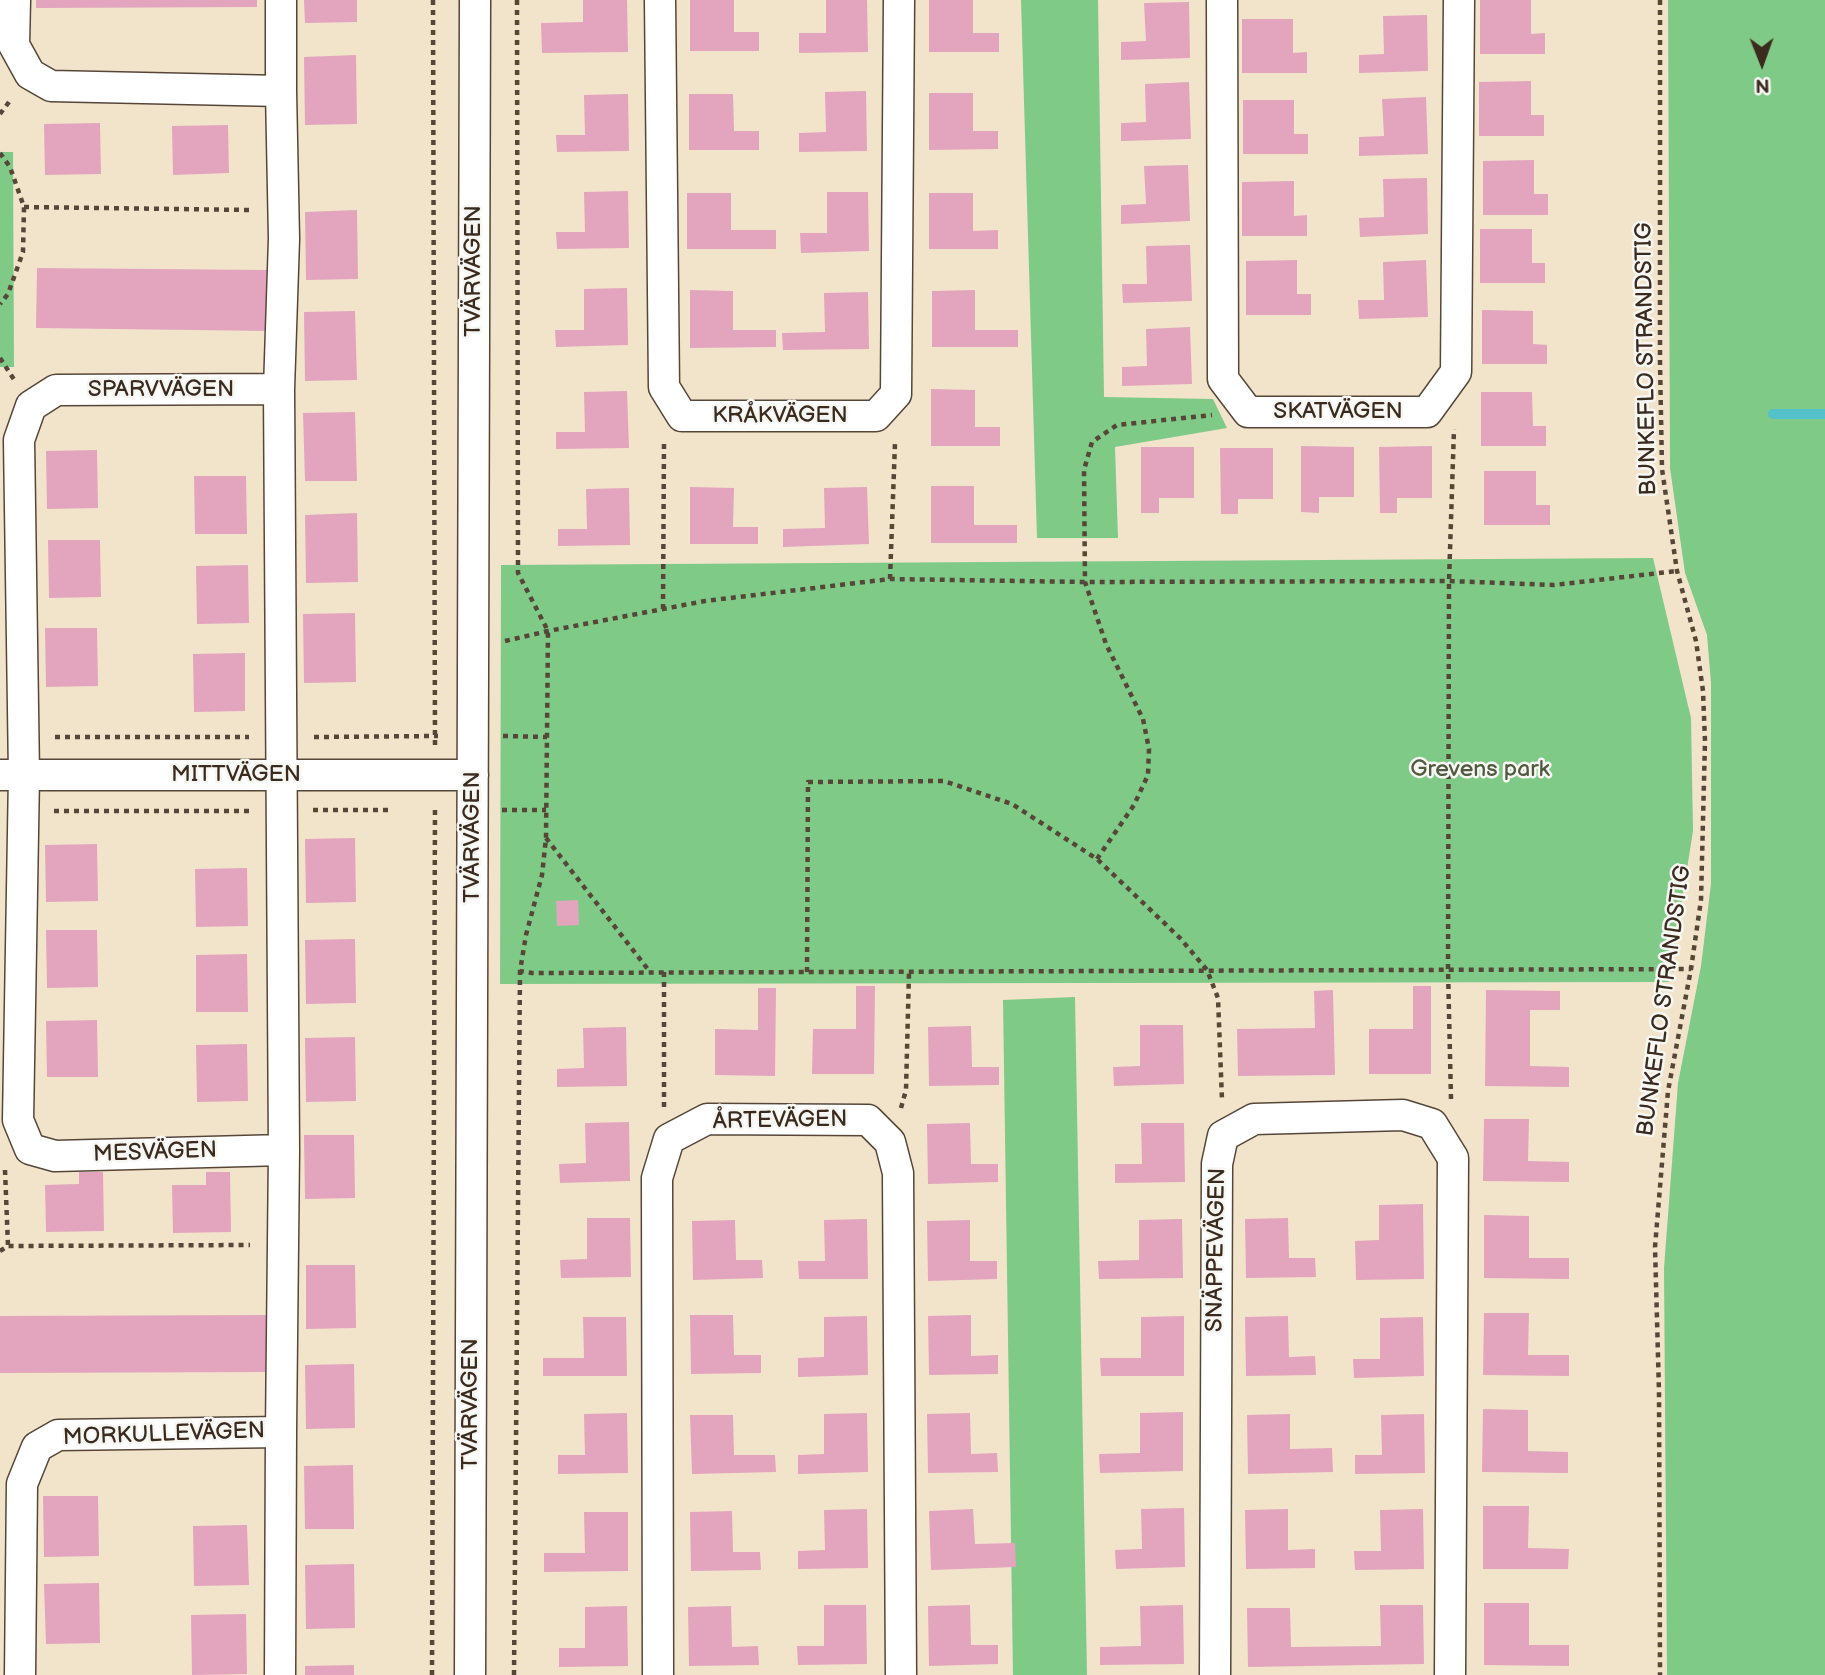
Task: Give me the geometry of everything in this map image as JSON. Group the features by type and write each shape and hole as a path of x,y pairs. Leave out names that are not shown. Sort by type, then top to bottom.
{"street":[{"path":"15,0 14,45 30,74 51,86 281,91"},
{"path":"281,0 284,210 279,389 284,1150 281,1432"},
{"name":"TVÄRVÄGEN","path":"470,1675 475,0"},
{"path":"660,0 664,387"},
{"path":"896,394 899,0"},
{"name":"SKATVÄGEN","path":"1222,0 1223,379 1248,412 1427,412 1456,372 1459,0"},
{"name":"KRÅKVÄGEN","path":"664,387 681,416 876,416 896,394"},
{"name":"SPARVVÄGEN","path":"12,775 19,440 31,406 57,390 279,389"},
{"path":"12,775 18,1120 30,1149"},
{"name":"MITTVÄGEN","path":"12,775 473,775"},
{"name":"SNÄPPEVÄGEN","path":"1215,1675 1217,1164 1223,1136 1254,1119 1403,1115 1432,1124 1453,1158 1450,1675"},
{"name":"ÅRTEVÄGEN","path":"669,1139 707,1119 868,1120 890,1142"},
{"path":"658,1675 657,1178 669,1139"},
{"path":"890,1142 898,1173 901,1675"},
{"name":"MESVÄGEN","path":"30,1149 55,1156 284,1150"},
{"name":"MORKULLEVÄGEN","path":"20,1675 22,1484 37,1447 58,1436 281,1432 280,1675"}],"path":[{"path":"432,1675 435,775 433,0"},
{"path":"514,1675 520,971 526,935 542,875 546,838 548,631 518,573 517,0"},
{"name":"BUNKEFLO STRANDSTIG","path":"1660,0 1662,469 1677,571 1696,640 1703,691 1705,741 1701,900 1668,1091 1655,1247 1659,1392 1660,1675"},
{"path":"0,153 10,167 24,207 23,252 8,294 0,304"},
{"path":"24,207 284,210"},
{"path":"663,609 664,387"},
{"path":"890,579 896,394"},
{"path":"1097,859 1134,805 1148,775 1149,749 1143,719 1106,644 1085,582 1084,470 1092,442 1117,425 1248,412"},
{"path":"1451,1104 1448,969 1449,581 1454,428"},
{"path":"473,649 548,631 718,599 890,579 1085,582 1449,581 1554,585 1677,571"},
{"path":"807,972 808,782 944,781 1012,804 1097,859 1180,939 1207,970 1218,998 1223,1136"},
{"path":"546,838 651,973"},
{"path":"520,971 651,973 1691,969"},
{"path":"664,972 664,1106 669,1139"},
{"path":"890,1142 906,1090 909,972"},
{"path":"8,1246 4,1168 30,1149"},
{"path":"0,1251 8,1246 283,1245"}],"green space":[{"path":"1021,0 1098,0 1104,397 1213,399 1227,428 1115,447 1118,538 1037,538"},
{"path":"1668,0 1825,0 1825,1675 1667,1675 1664,1268 1678,1083 1701,966 1711,884 1711,683 1707,635 1685,573 1670,468"},
{"path":"0,152 13,152 14,367 0,367"},
{"name":"Grevens park","path":"1653,558 1691,718 1693,831 1669,982 500,984 501,565"},
{"path":"1075,997 1087,1675 1013,1675 1003,1000"}],"building":[{"path":"36,0 257,0 257,7 36,8"},
{"path":"304,0 357,0 357,22 305,23"},
{"path":"583,0 627,0 628,52 542,53 541,23 583,22"},
{"path":"690,0 734,0 734,32 759,32 759,51 690,51"},
{"path":"826,0 867,0 868,52 799,53 799,33 826,33"},
{"path":"929,0 973,0 973,33 999,33 999,52 929,52"},
{"path":"1480,0 1531,0 1531,34 1545,33 1545,54 1480,54"},
{"path":"1189,2 1190,58 1121,60 1121,42 1146,41 1144,3"},
{"path":"1427,15 1428,71 1359,73 1359,55 1384,54 1383,16"},
{"path":"1242,19 1293,19 1293,53 1307,52 1307,73 1242,73"},
{"path":"356,55 357,124 305,125 304,57"},
{"path":"1531,81 1531,115 1544,115 1544,136 1479,136 1479,82"},
{"path":"1189,82 1191,139 1121,141 1121,123 1146,122 1145,84"},
{"path":"866,91 867,151 799,152 799,133 826,132 825,92"},
{"path":"929,93 973,93 973,131 998,131 998,149 929,150"},
{"path":"628,94 629,151 557,152 556,135 585,135 584,95"},
{"path":"689,94 733,94 734,131 759,131 759,150 689,150"},
{"path":"1426,97 1428,154 1359,156 1359,137 1384,136 1382,99"},
{"path":"1243,100 1294,100 1294,134 1308,134 1308,154 1243,154"},
{"path":"100,123 101,174 45,175 44,124"},
{"path":"228,125 229,173 173,175 172,126"},
{"path":"1534,160 1534,194 1548,194 1548,215 1483,215 1483,161"},
{"path":"1188,165 1190,221 1121,224 1121,205 1146,204 1144,166"},
{"path":"1427,178 1428,234 1360,237 1359,218 1384,217 1383,179"},
{"path":"1294,181 1294,216 1307,215 1307,236 1242,236 1242,182"},
{"path":"628,191 629,248 557,249 556,232 585,232 584,192"},
{"path":"827,192 868,192 869,251 801,253 800,233 827,233"},
{"path":"687,193 731,193 731,230 776,230 776,249 687,249"},
{"path":"929,193 973,193 973,231 998,230 998,249 929,249"},
{"path":"357,210 358,279 306,280 305,212"},
{"path":"1480,229 1532,229 1532,263 1545,263 1545,283 1480,283"},
{"path":"1190,245 1192,301 1123,303 1122,284 1147,284 1146,246"},
{"path":"1297,260 1297,294 1311,294 1311,315 1246,315 1246,261"},
{"path":"1426,260 1428,317 1359,319 1358,300 1384,300 1383,262"},
{"path":"37,268 269,270 269,331 36,328"},
{"path":"627,288 628,345 556,347 555,330 584,330 584,289"},
{"path":"690,290 733,291 733,330 776,330 776,347 690,348"},
{"path":"975,290 975,330 1018,330 1018,347 932,347 932,291"},
{"path":"868,292 869,349 783,350 782,333 825,332 824,293"},
{"path":"1482,310 1533,311 1533,344 1547,345 1547,364 1482,364"},
{"path":"355,311 357,380 305,381 304,312"},
{"path":"1190,327 1192,384 1122,386 1122,367 1147,366 1146,329"},
{"path":"931,389 975,390 975,427 1000,427 1000,446 931,446"},
{"path":"627,391 629,448 556,449 556,432 585,432 584,392"},
{"path":"1481,392 1532,392 1533,426 1546,426 1546,446 1481,446"},
{"path":"355,412 357,481 305,481 303,413"},
{"path":"1301,446 1354,447 1354,497 1319,497 1319,513 1301,512"},
{"path":"1432,446 1432,498 1397,498 1397,513 1380,513 1379,447"},
{"path":"1141,447 1194,447 1194,498 1159,498 1159,513 1141,513"},
{"path":"1220,448 1273,448 1273,499 1238,499 1238,514 1221,514"},
{"path":"97,450 98,508 47,509 46,451"},
{"path":"1484,471 1536,471 1536,505 1550,505 1550,525 1484,525"},
{"path":"194,476 246,476 247,534 195,534"},
{"path":"931,486 974,486 974,525 1017,525 1017,543 931,543"},
{"path":"690,487 734,488 733,527 758,527 758,544 690,544"},
{"path":"867,487 869,544 783,547 783,529 825,528 824,488"},
{"path":"629,488 630,545 558,546 558,529 587,529 586,489"},
{"path":"357,513 358,582 306,583 305,515"},
{"path":"48,540 100,540 101,597 49,598"},
{"path":"248,565 249,623 197,624 196,566"},
{"path":"355,613 356,682 304,683 303,614"},
{"path":"45,628 97,628 98,686 46,687"},
{"path":"245,653 245,711 194,712 193,654"},
{"path":"355,838 356,902 306,903 305,839"},
{"path":"97,844 98,901 46,902 45,845"},
{"path":"247,868 248,926 196,927 195,869"},
{"path":"578,900 579,925 557,926 556,901"},
{"path":"46,930 97,930 98,987 47,988"},
{"path":"355,939 356,1003 306,1004 305,940"},
{"path":"247,954 248,1012 196,1012 196,955"},
{"path":"856,986 875,986 874,1074 812,1074 813,1029 856,1029"},
{"path":"1413,986 1431,986 1431,1074 1369,1074 1369,1029 1413,1029"},
{"path":"758,988 776,988 775,1076 715,1075 715,1029 758,1030"},
{"path":"1333,990 1335,1075 1238,1076 1237,1029 1315,1028 1314,991"},
{"path":"1486,990 1560,991 1560,1010 1530,1010 1530,1066 1569,1067 1569,1087 1485,1086"},
{"path":"97,1020 98,1077 47,1077 46,1021"},
{"path":"1140,1025 1183,1025 1184,1084 1114,1086 1113,1067 1140,1066"},
{"path":"971,1026 972,1067 999,1067 999,1085 929,1086 928,1027"},
{"path":"626,1027 627,1086 557,1087 557,1069 584,1068 583,1028"},
{"path":"355,1037 356,1101 306,1102 305,1038"},
{"path":"247,1044 248,1101 197,1102 196,1045"},
{"path":"1484,1119 1529,1119 1528,1161 1569,1162 1569,1182 1483,1181"},
{"path":"629,1122 630,1181 560,1183 559,1164 586,1163 585,1123"},
{"path":"970,1123 971,1164 998,1164 998,1182 928,1184 927,1124"},
{"path":"1141,1123 1184,1123 1185,1182 1115,1183 1115,1164 1142,1164"},
{"path":"304,1135 354,1135 355,1198 305,1199"},
{"path":"79,1172 103,1172 104,1231 46,1232 45,1185 79,1184"},
{"path":"206,1172 230,1172 231,1232 173,1233 172,1185 206,1185"},
{"path":"1423,1204 1424,1279 1356,1280 1355,1241 1379,1240 1379,1205"},
{"path":"1484,1215 1529,1216 1529,1258 1569,1258 1569,1279 1484,1278"},
{"path":"587,1218 630,1218 631,1277 561,1278 560,1260 587,1259"},
{"path":"1288,1218 1289,1258 1315,1258 1316,1277 1246,1278 1245,1219"},
{"path":"867,1219 868,1279 799,1279 798,1261 825,1261 824,1220"},
{"path":"1182,1219 1183,1278 1099,1279 1098,1261 1139,1260 1139,1220"},
{"path":"735,1220 736,1260 762,1260 763,1278 693,1280 692,1221"},
{"path":"970,1220 970,1261 997,1261 997,1279 928,1281 927,1221"},
{"path":"306,1265 355,1265 356,1328 306,1329"},
{"path":"1484,1313 1529,1313 1528,1355 1569,1355 1569,1376 1483,1375"},
{"path":"268,1315 268,1372 0,1373 0,1316"},
{"path":"690,1315 733,1315 734,1355 761,1355 761,1373 691,1374"},
{"path":"971,1315 971,1356 998,1355 998,1374 929,1375 928,1316"},
{"path":"867,1316 868,1375 798,1377 798,1358 824,1357 824,1317"},
{"path":"1184,1316 1184,1376 1101,1376 1100,1358 1141,1358 1141,1317"},
{"path":"1288,1316 1289,1357 1315,1356 1316,1375 1246,1376 1245,1317"},
{"path":"583,1317 626,1317 627,1376 543,1376 543,1358 584,1358"},
{"path":"1423,1317 1424,1376 1354,1378 1353,1359 1380,1359 1380,1318"},
{"path":"354,1364 355,1428 306,1429 305,1365"},
{"path":"1483,1409 1528,1410 1528,1451 1568,1452 1568,1473 1482,1472"},
{"path":"1183,1412 1183,1471 1100,1473 1099,1454 1140,1453 1140,1413"},
{"path":"627,1413 628,1473 558,1474 558,1455 585,1455 584,1414"},
{"path":"867,1413 868,1472 798,1474 798,1455 824,1454 824,1414"},
{"path":"970,1413 971,1454 997,1453 998,1472 928,1473 927,1414"},
{"path":"1290,1414 1290,1449 1332,1448 1333,1472 1248,1474 1247,1415"},
{"path":"1424,1414 1425,1473 1355,1474 1355,1455 1382,1455 1381,1415"},
{"path":"690,1415 733,1415 734,1455 775,1455 776,1472 692,1474"},
{"path":"353,1465 354,1529 305,1529 304,1466"},
{"path":"43,1496 98,1496 99,1556 44,1557"},
{"path":"1483,1506 1529,1506 1528,1548 1569,1549 1568,1569 1483,1569"},
{"path":"1184,1508 1185,1567 1116,1569 1115,1550 1142,1549 1141,1509"},
{"path":"867,1509 868,1568 798,1569 798,1551 825,1550 824,1510"},
{"path":"973,1509 975,1544 1015,1543 1016,1567 931,1570 929,1511"},
{"path":"1288,1509 1288,1550 1315,1549 1315,1568 1246,1569 1245,1510"},
{"path":"1423,1509 1424,1569 1355,1570 1354,1551 1381,1551 1380,1510"},
{"path":"732,1511 733,1552 760,1552 761,1570 691,1571 690,1512"},
{"path":"584,1512 628,1512 628,1571 544,1572 544,1553 585,1553"},
{"path":"247,1525 249,1585 194,1586 193,1526"},
{"path":"354,1564 355,1628 306,1629 305,1565"},
{"path":"99,1583 100,1643 46,1644 44,1584"},
{"path":"1484,1603 1529,1603 1529,1645 1569,1645 1569,1666 1484,1665"},
{"path":"824,1605 866,1605 867,1664 798,1665 797,1646 824,1646"},
{"path":"970,1605 971,1645 998,1645 998,1664 929,1666 928,1606"},
{"path":"1183,1605 1184,1664 1100,1665 1100,1647 1141,1646 1140,1606"},
{"path":"1380,1605 1423,1605 1424,1664 1248,1667 1247,1608 1290,1608 1291,1647 1381,1646"},
{"path":"627,1606 628,1666 559,1667 559,1648 585,1648 585,1607"},
{"path":"731,1606 732,1647 758,1646 759,1665 689,1666 688,1607"},
{"path":"246,1614 247,1674 192,1675 191,1615"},
{"path":"354,1665 354,1675 305,1675 305,1666"}],"waterway":[{"path":"1773,414 1825,414"}]}
